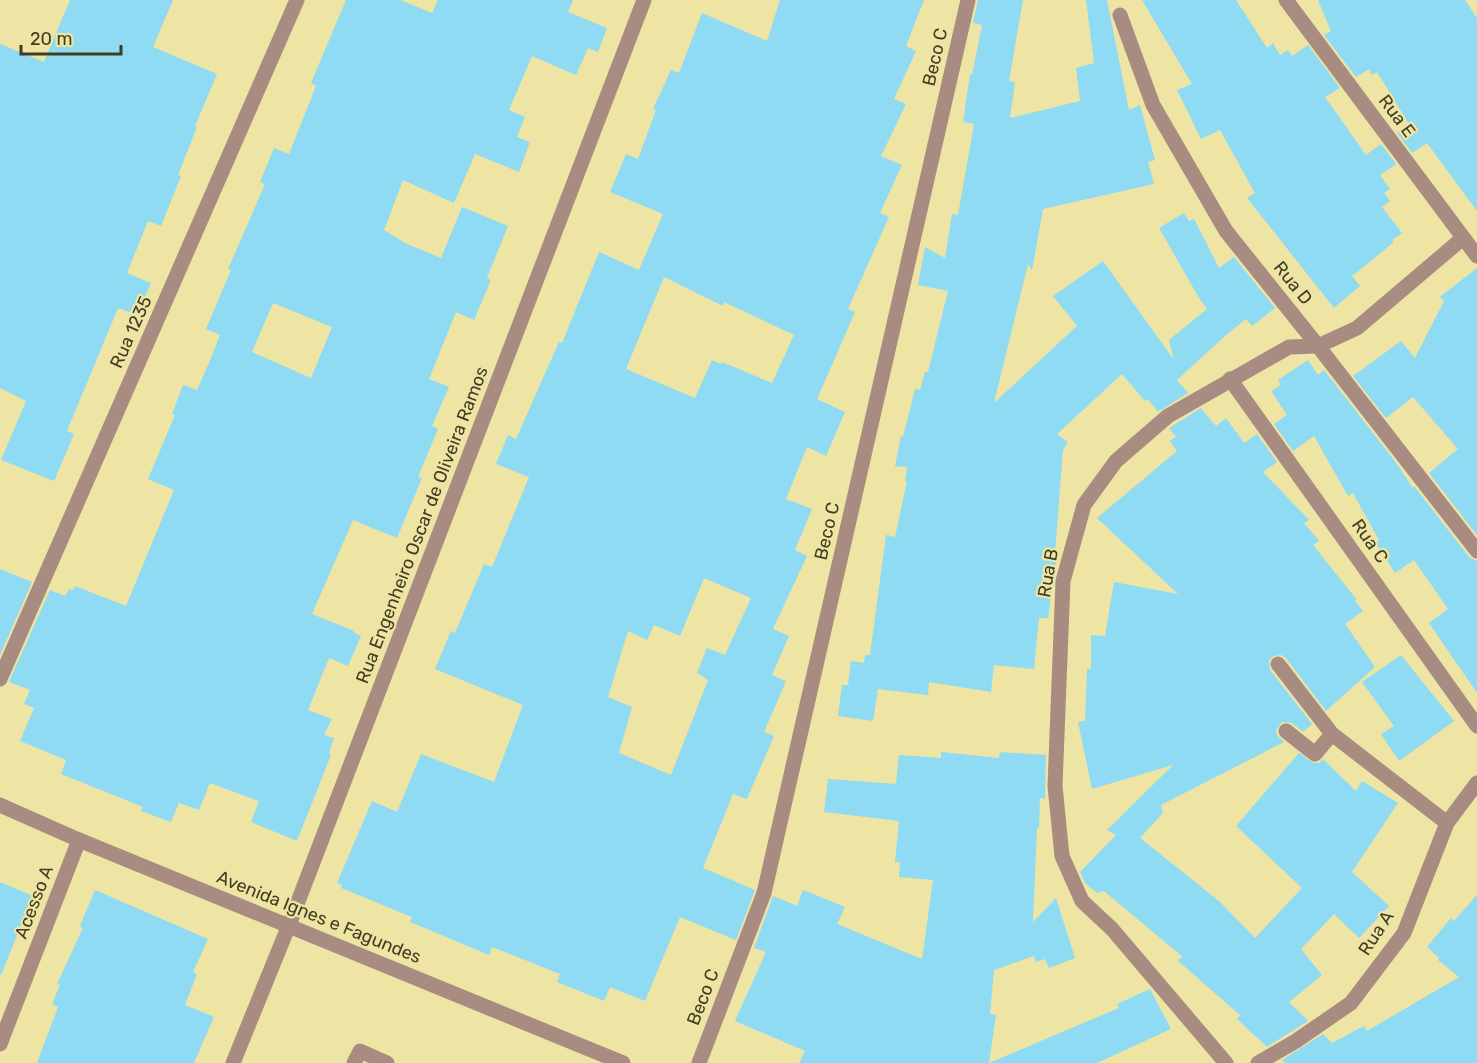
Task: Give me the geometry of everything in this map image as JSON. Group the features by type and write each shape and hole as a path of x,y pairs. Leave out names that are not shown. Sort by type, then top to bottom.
{"street":[{"name":"Rua 1235","path":"0,679 297,0"},
{"name":"Rua Engenheiro Oscar de Oliveira Ramos","path":"233,1063 289,926 644,0"},
{"name":"Beco C","path":"699,1063 764,893 968,0"},
{"name":"Rua E","path":"1286,0 1477,256"},
{"name":"Rua D","path":"1120,15 1153,105 1226,231 1477,551"},
{"name":"Rua B","path":"1226,1063 1112,930 1082,901 1062,856 1054,786 1063,581 1084,505 1116,461 1168,416 1289,347 1318,346 1357,328 1463,238"},
{"name":"Rua C","path":"1230,379 1477,726"},
{"path":"1278,664 1332,734 1447,823"},
{"path":"1286,731 1315,754 1332,734"},
{"name":"Rua A","path":"1258,1063 1296,1041 1351,1003 1404,933 1447,823 1477,783"},
{"name":"Avenida Ignes e Fagundes","path":"0,805 79,840 623,1063"},
{"name":"Acesso A","path":"0,1044 79,840"},
{"path":"354,1063 360,1051 387,1063"}],"building":[{"path":"70,0 173,0 153,47 217,74 195,126 197,127 178,175 181,176 161,226 148,221 127,273 151,283 137,315 118,308 67,431 74,434 54,481 1,460 26,401 0,388 0,44 44,62"},
{"path":"346,0 400,0 432,13 438,0 573,0 568,12 607,28 598,52 588,48 576,75 532,56 509,110 525,117 517,137 530,142 519,172 475,154 454,203 403,180 384,230 405,243 441,258 462,207 508,226 487,278 491,280 474,320 456,312 429,379 449,387 432,426 438,429 418,477 422,478 397,538 353,520 312,614 361,636 348,666 329,658 308,710 332,719 324,735 334,738 329,753 331,755 297,841 251,822 259,801 210,783 199,810 179,803 171,822 141,811 143,807 61,774 66,760 20,741 34,708 24,704 30,690 9,682 50,590 65,596 69,589 73,590 75,586 126,606 174,490 148,479 175,415 172,414 183,385 197,390 211,358 220,335 206,329 231,270 228,269 265,184 260,182 274,148 289,154 316,86 311,83","holes":["273,303 332,327 311,378 252,352"]},
{"path":"780,0 924,0 906,46 916,51 894,99 906,104 881,156 902,165 880,213 889,217 848,309 855,312 817,399 845,412 826,456 807,447 786,499 812,509 795,550 807,556 773,629 789,636 772,675 786,681 764,732 774,736 747,799 733,794 703,868 755,890 736,940 680,917 645,1001 610,987 604,1001 557,982 560,974 492,947 489,955 410,922 412,917 341,888 342,885 337,883 372,801 397,812 421,754 494,782 523,705 435,669 451,631 455,633 484,564 492,567 529,477 496,464 508,435 516,439 559,342 562,343 599,252 639,270 663,214 610,192 626,154 638,159 656,110 653,109 671,70 679,73 702,13 767,41","holes":["664,277 723,306 724,302 794,335 772,383 712,360 695,398 626,369","704,578 751,598 725,655 707,648 697,673 708,680 671,775 619,753 632,707 608,697 628,631 647,640 654,625 680,636"]},
{"path":"978,0 1023,0 1009,81 1015,82 1010,118 1080,101 1076,68 1094,63 1086,0 1107,0 1129,110 1140,105 1155,160 1148,162 1154,184 1043,209 1032,270 1028,264 994,403 1077,326 1053,296 1103,261 1174,360 1169,340 1207,309 1159,228 1184,213 1189,221 1194,219 1219,268 1234,257 1275,308 1252,326 1246,319 1226,335 1177,380 1188,393 1158,412 1148,399 1145,401 1122,374 1057,434 1068,442 1063,450 1055,553 1058,550 1048,618 1039,618 1034,669 994,665 991,692 929,682 928,695 878,689 873,721 838,716 842,685 848,685 851,661 864,663 865,655 870,655 886,535 895,537 907,481 905,481 907,467 895,466 901,436 903,437 915,389 920,390 925,372 928,372 948,291 918,285 925,247 945,258 952,214 958,215 974,124 963,122 970,74 972,75 982,25 973,23"},
{"path":"1142,0 1236,0 1267,48 1273,43 1280,55 1288,50 1292,56 1308,45 1340,88 1325,97 1366,155 1381,144 1396,164 1380,175 1390,189 1384,193 1390,201 1382,207 1402,233 1352,276 1360,286 1334,308 1247,198 1255,193 1220,130 1201,139 1177,90 1192,84"},
{"path":"1318,0 1465,0 1477,18 1477,211 1427,143 1412,153 1397,133 1409,124 1377,72 1372,75 1369,69 1356,77 1324,35 1331,31"},
{"path":"1477,268 1477,535 1429,473 1458,449 1413,397 1386,418 1353,376 1401,341 1415,358 1444,301 1440,297"},
{"path":"1308,360 1318,375 1324,370 1413,488 1414,486 1469,557 1477,561 1477,693 1429,623 1448,609 1414,560 1395,573 1375,542 1379,540 1353,493 1348,496 1314,436 1293,451 1274,424 1287,415 1271,391 1281,385 1278,380"},
{"path":"1201,408 1216,426 1226,418 1244,443 1257,434 1277,462 1263,472 1309,520 1304,523 1319,541 1313,545 1357,600 1355,601 1363,611 1345,624 1375,667 1326,711 1286,658 1281,655 1273,656 1269,661 1270,670 1312,724 1303,732 1292,723 1282,722 1276,730 1277,735 1284,742 1161,805 1163,813 1140,838 1219,901 1255,938 1302,888 1236,826 1299,753 1313,763 1319,763 1323,759 1356,791 1362,781 1398,803 1352,872 1389,906 1359,938 1334,914 1301,949 1322,975 1289,1002 1308,1021 1267,1047 1237,1019 1240,1015 1177,960 1183,957 1104,891 1097,893 1085,883 1080,872 1116,835 1107,830 1173,765 1092,789 1078,722 1085,721 1087,669 1091,669 1091,635 1105,636 1114,582 1178,594 1097,518 1177,451 1170,441 1176,437 1169,428"},
{"path":"0,569 32,582 0,655"},
{"path":"1401,655 1454,721 1399,761 1381,734 1394,726 1362,682"},
{"path":"941,752 999,758 1000,752 1046,755 1045,799 1040,798 1039,828 1037,828 1033,922 1056,898 1075,958 1049,968 1045,959 1036,962 1034,956 994,970 990,1014 996,1015 989,1063 799,1063 805,1051 735,1021 766,952 754,948 773,896 797,906 803,890 845,907 837,924 922,959 933,880 899,877 900,862 895,862 899,821 824,812 828,779 896,784 899,755 941,758"},
{"path":"0,882 33,896 1,975 0,974"},
{"path":"95,890 208,939 193,972 197,974 185,1005 214,1017 194,1063 37,1063 58,1007 52,1004 60,985 57,984 83,928 80,926"},
{"path":"1477,895 1477,1063 1285,1063 1282,1060 1323,1034 1332,1043 1364,1026 1367,1031 1459,977 1438,960 1439,958 1427,947 1451,918 1454,921"},
{"path":"1150,989 1171,1029 1097,1063 989,1063 1119,1008 1117,1004"}]}
